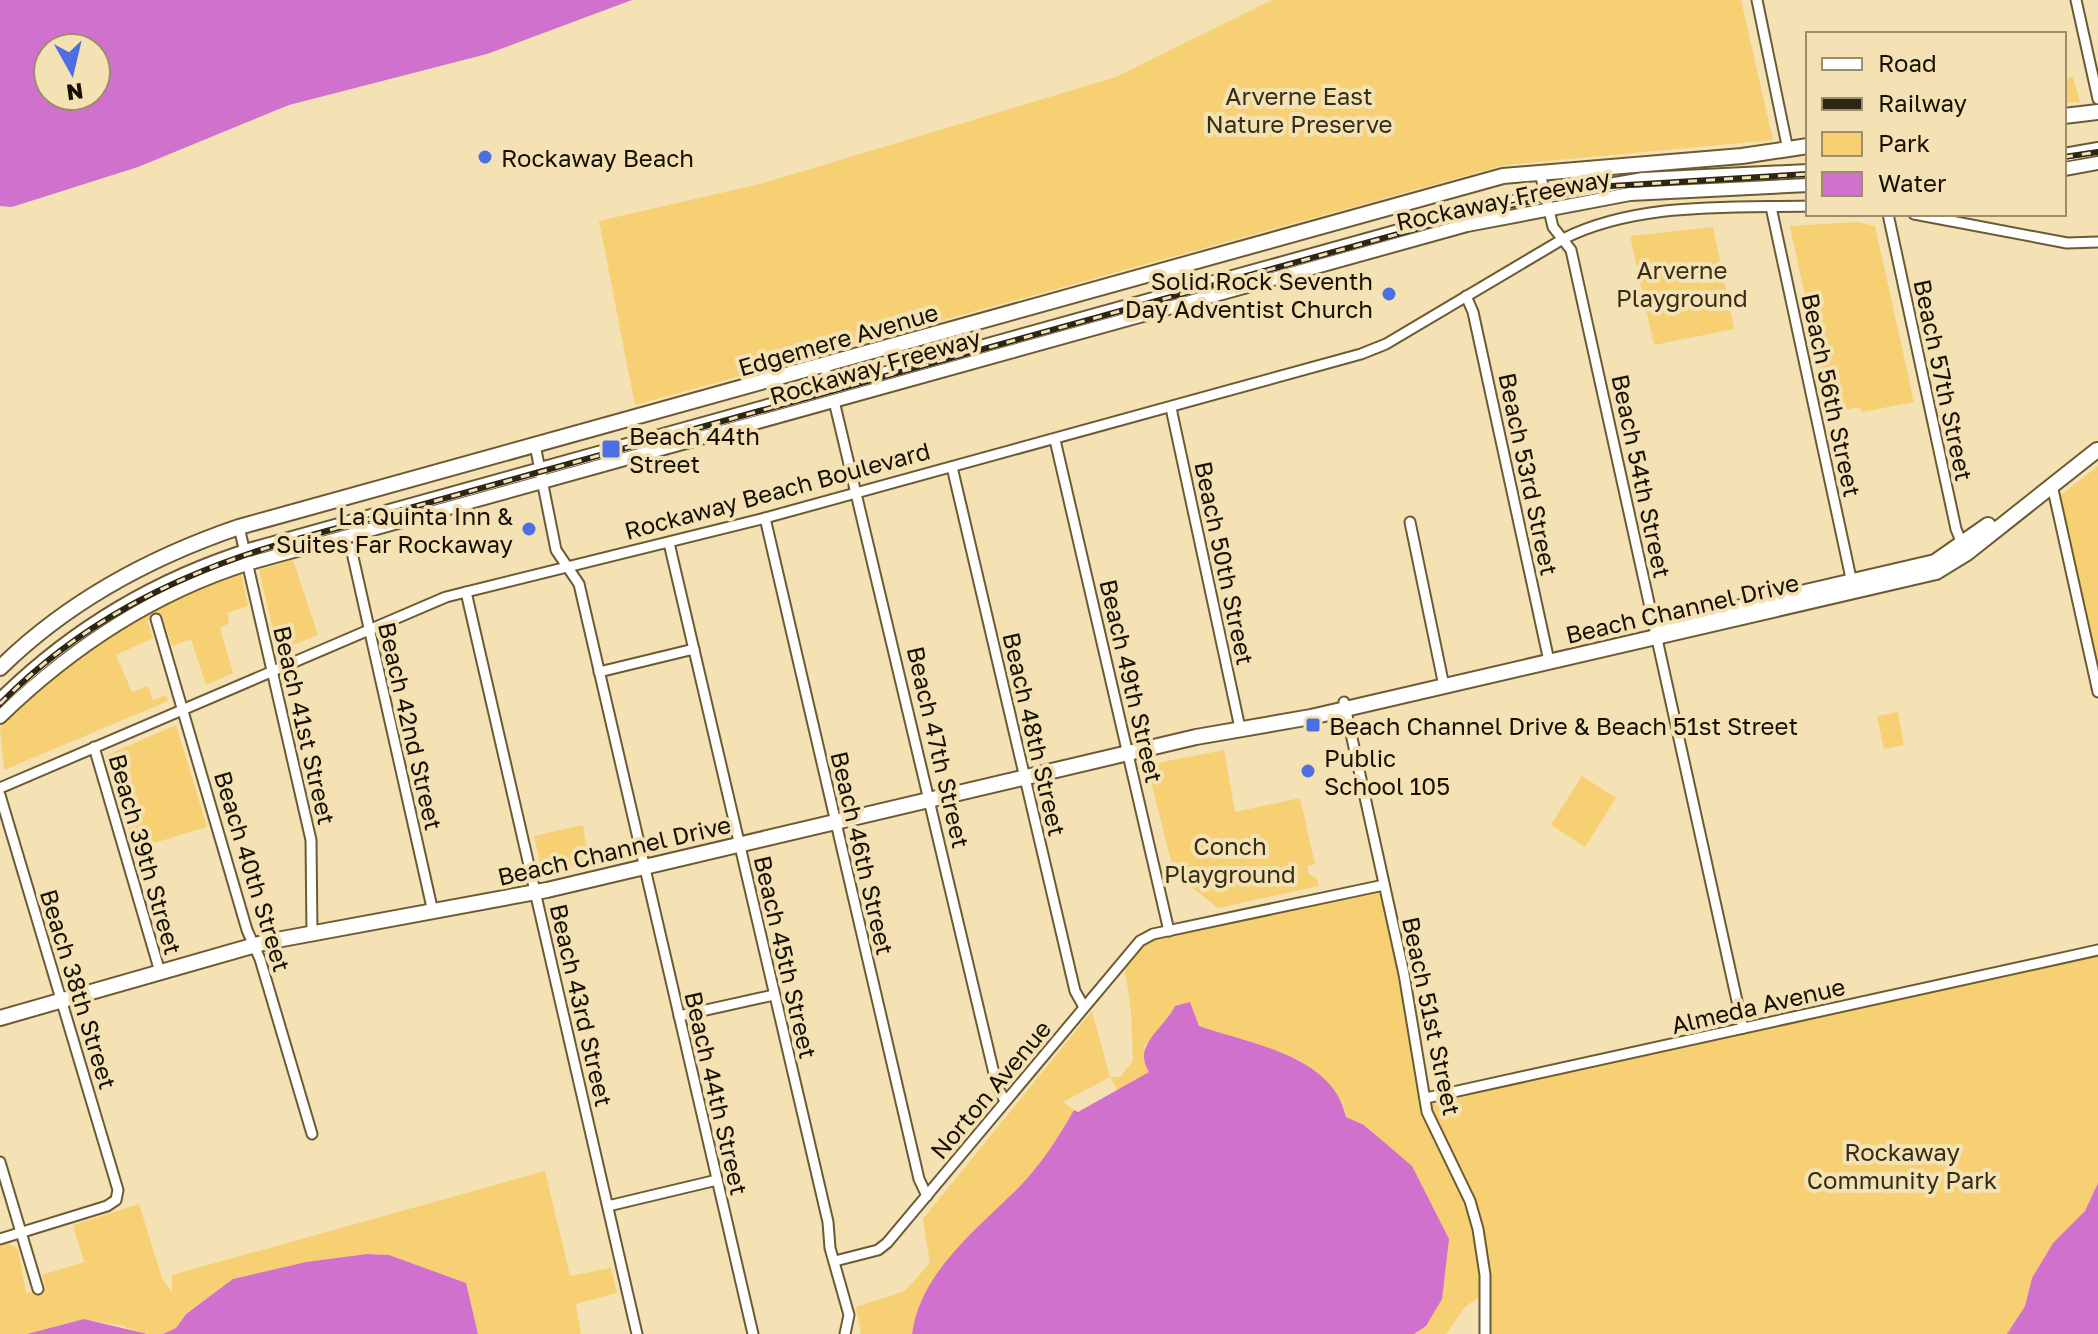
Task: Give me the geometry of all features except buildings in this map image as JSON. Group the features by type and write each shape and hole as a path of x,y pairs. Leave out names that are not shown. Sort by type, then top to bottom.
{"main road":[{"path":"2066,116 2098,112"},
{"path":"1788,150 1806,146"},
{"name":"Edgemere Avenue","path":"0,668 54,623 106,588 172,554 239,527 1498,178 1788,150"},
{"name":"Beach Channel Drive","path":"0,1018 254,945 535,892 1852,586 1936,572 2097,450"}],"street":[{"path":"1757,0 1788,150"},
{"path":"2076,0 2098,99"},
{"path":"2066,155 2098,149"},
{"path":"2066,169 2098,163"},
{"name":"Rockaway Freeway","path":"0,700 48,657 105,615 188,571 246,558 832,394 1436,219 1547,201 1653,178 1806,171"},
{"name":"Beach 54th Street","path":"1540,173 1553,227 1571,250 1743,1028"},
{"name":"Rockaway Freeway","path":"1547,201 1665,191 1806,185"},
{"name":"Rockaway Beach Boulevard","path":"0,788 369,630 466,592 859,493 1373,350 1563,239 1643,214 1806,206"},
{"name":"Beach 56th Street","path":"1771,207 1852,586"},
{"name":"Beach 57th Street","path":"1888,216 1964,548"},
{"path":"1925,216 2067,243 2098,242"},
{"name":"Beach 53rd Street","path":"1466,296 1473,312 1548,658"},
{"name":"Beach 47th Street","path":"824,365 859,493 997,1086 1005,1101"},
{"name":"Beach 50th Street","path":"1171,408 1240,728"},
{"name":"Beach 49th Street","path":"1055,440 1169,931"},
{"name":"Beach 44th Street","path":"535,445 556,550 579,584 753,1334"},
{"name":"Beach 48th Street","path":"952,467 1075,991 1084,1007"},
{"path":"2051,484 2098,692"},
{"name":"Beach 46th Street","path":"765,518 919,1179 927,1196"},
{"path":"1410,522 1443,682"},
{"name":"Beach 41st Street","path":"239,527 312,846 312,933"},
{"name":"Beach 45th Street","path":"669,543 849,1315 846,1334"},
{"name":"Beach 42nd Street","path":"351,548 433,912"},
{"name":"Rockaway Freeway","path":"0,717 51,671 107,630 169,595 246,558"},
{"name":"Beach 43rd Street","path":"466,592 637,1334"},
{"name":"Beach 40th Street","path":"156,619 312,1134"},
{"path":"599,672 694,649"},
{"name":"Beach 51st Street","path":"1345,705 1384,885 1428,1116 1476,1219 1485,1275 1485,1334"},
{"name":"Beach 39th Street","path":"94,747 160,972"},
{"name":"Beach 38th Street","path":"0,795 118,1194 107,1206 21,1232"},
{"name":"Norton Avenue","path":"835,1261 881,1248 1137,944 1148,936 1384,885"},
{"name":"Almeda Avenue","path":"1426,1098 2098,950"},
{"path":"679,1016 774,995"},
{"path":"0,1162 38,1289"},
{"path":"608,1206 717,1180"},
{"path":"0,1239 21,1232"}],"green space":[{"name":"Arverne East Nature Preserve","path":"1272,0 1741,0 1773,140 1505,165 635,405 599,221 760,184 1116,77"},
{"path":"2073,77 2080,102 2066,103 2066,79"},
{"path":"1858,222 1875,226 1914,402 1862,412 1859,407 1830,413 1790,226"},
{"name":"Arverne Playground","path":"1713,227 1734,329 1654,345 1630,236"},
{"path":"2098,466 2098,692 2056,499"},
{"path":"293,560 318,635 278,651 259,570"},
{"path":"241,572 248,606 227,613 229,623 220,628 233,673 206,685 191,639 172,646 162,615 147,620 153,638 116,655 132,692 148,686 153,700 166,695 168,701 4,770 0,728 55,678 141,617"},
{"path":"1898,712 1904,745 1884,749 1877,716"},
{"path":"176,725 207,827 134,849 107,755"},
{"name":"Conch Playground","path":"1224,750 1235,812 1300,798 1315,864 1307,866 1309,874 1317,879 1319,886 1218,908 1174,873 1147,765"},
{"path":"1582,776 1616,798 1585,847 1551,825"},
{"path":"583,825 589,862 542,872 534,836"},
{"name":"Rockaway Community Park","path":"1384,885 1426,1097 2098,950 2098,1183 2085,1211 2053,1243 2032,1278 2025,1306 2007,1334 1485,1334 1485,1293 1465,1307 1446,1334 1414,1334 1426,1326 1385,1144 1365,1125 1346,1117 1343,1103 1300,1060 1199,1026 1175,1006 1168,1020 1144,1046 1149,1072 1118,1091 1110,1077 1120,1077 1133,1061 1131,1009 1123,960 1144,938"},
{"path":"1092,1011 1110,1077 1063,1102 1074,1110 1054,1144 1021,1186 950,1257 926,1294 912,1334 861,1334 856,1307 905,1291 930,1263 923,1219"},
{"path":"545,1171 570,1276 611,1268 617,1293 576,1304 581,1334 478,1334 466,1283 389,1255 367,1254 306,1262 234,1279 186,1313 176,1328 163,1334 143,1334 123,1326 84,1319 27,1334 0,1334 0,1244 6,1242 18,1249 26,1293 46,1289 42,1275 84,1262 73,1225 139,1204 162,1278 172,1292 172,1275"}],"water":[{"path":"0,0 632,0 487,54 289,105 138,167 12,207 0,206"},
{"path":"1190,1002 1199,1026 1287,1055 1325,1079 1338,1096 1346,1117 1364,1125 1412,1166 1449,1239 1442,1299 1426,1326 1414,1334 912,1334 925,1293 950,1257 1029,1176 1074,1110 1078,1112 1149,1072 1144,1054 1151,1038 1175,1006"},
{"path":"2098,1183 2098,1334 2007,1334 2025,1306 2032,1278 2053,1243 2085,1211"},
{"path":"367,1254 389,1255 466,1283 478,1334 163,1334 176,1328 186,1314 233,1279 306,1262"},
{"path":"84,1319 147,1334 27,1334"}],"railway":[{"path":"2066,157 2098,152"},
{"path":"0,704 61,650 93,627 199,572 276,545 1481,211 1611,186 1806,174"}],"place":[{"name":"Rockaway Beach","path":"485,157"},
{"name":"Solid Rock Seventh Day Adventist Church","path":"1389,294"},
{"name":"Beach 44th Street","path":"611,449"},
{"name":"La Quinta Inn & Suites Far Rockaway","path":"529,529"},
{"name":"Beach Channel Drive & Beach 51st Street","path":"1313,725"},
{"name":"Public School 105","path":"1308,771"}]}
